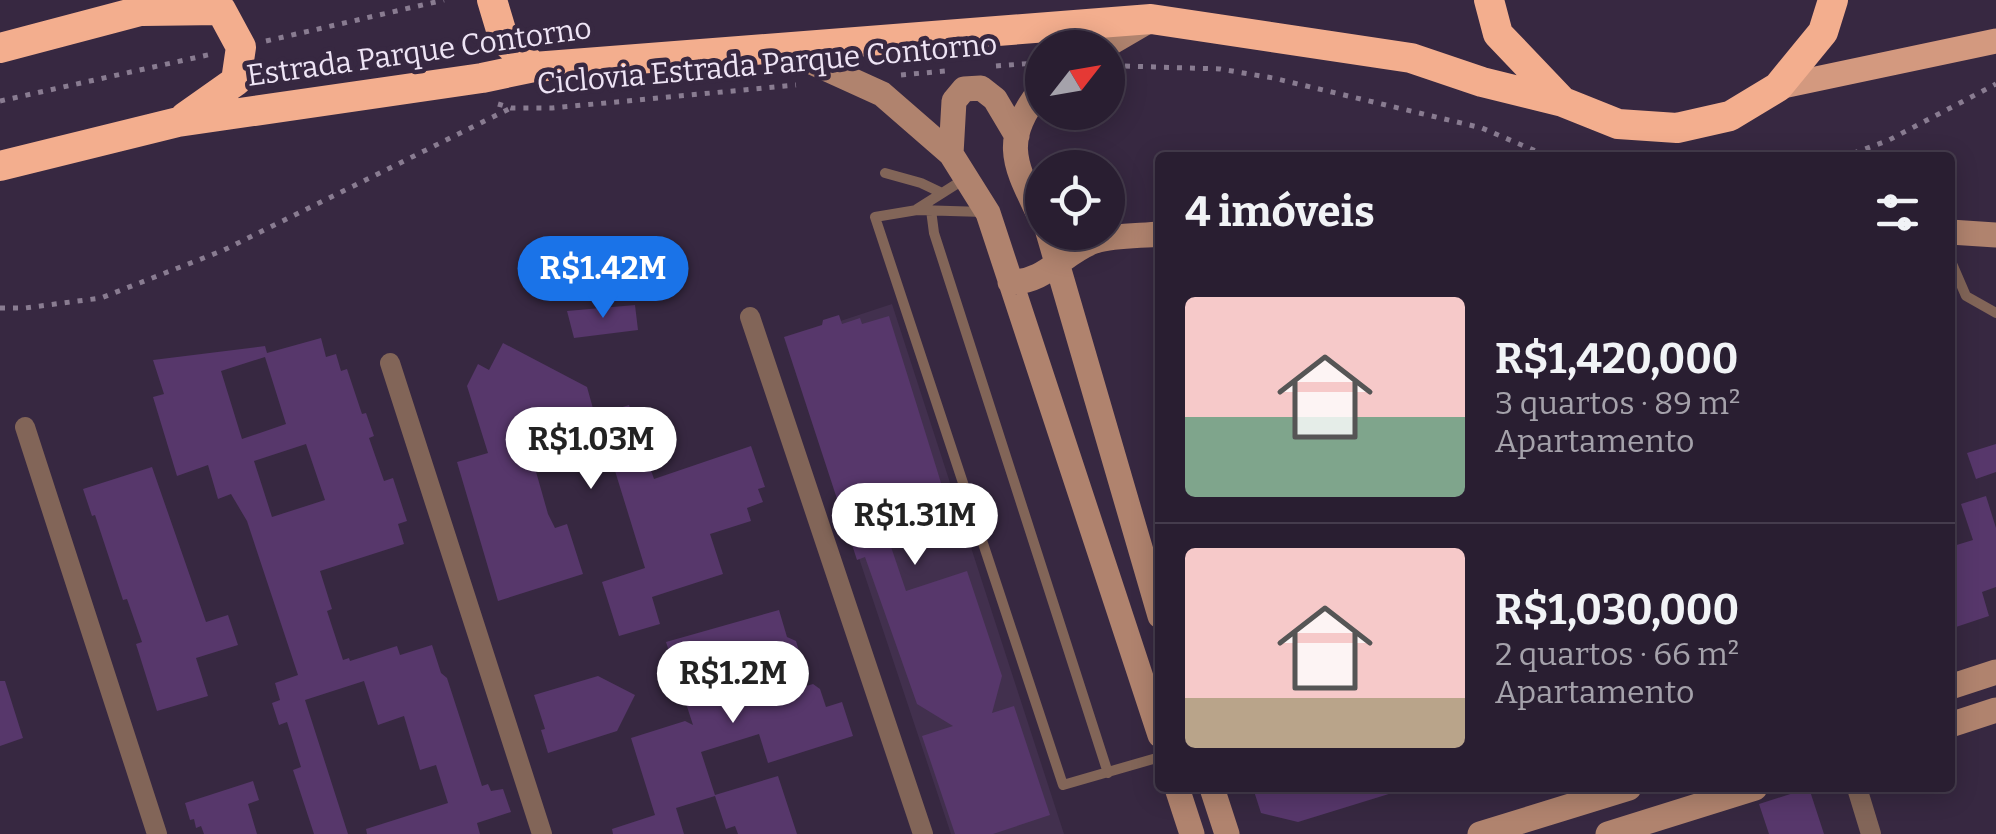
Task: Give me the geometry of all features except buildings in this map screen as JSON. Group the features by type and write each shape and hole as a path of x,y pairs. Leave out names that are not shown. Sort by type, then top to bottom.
{"highway":[{"path":"0,48 181,0"},
{"path":"492,0 504,40 534,67"},
{"path":"1489,0 1498,34 1563,102"},
{"name":"Estrada Parque Contorno","path":"0,166 178,122 534,67 1151,19 1412,58 1482,82 1563,102 1618,124 1677,128 1730,116 1778,87 1824,32 1833,0"},
{"path":"142,11 222,10 242,47 236,81 178,122"}],"main road":[{"path":"1778,87 1996,41"}],"street":[{"path":"1125,34 1151,19"},
{"path":"783,49 882,94 951,154 988,212 1155,720"},
{"path":"951,154 954,101 964,89 981,88 995,99 1016,136"},
{"path":"1025,110 1016,136 1016,164 1025,184"},
{"path":"1955,232 1996,235"},
{"path":"1010,282 1028,283 1043,276 1056,262 1097,241 1155,235"},
{"path":"1053,250 1155,599"},
{"path":"750,316 923,834"},
{"path":"390,364 542,834"},
{"path":"26,427 157,834"},
{"path":"1955,685 1996,672"},
{"path":"1955,723 1996,710"},
{"path":"1178,792 1192,834"},
{"path":"1213,792 1227,834"},
{"path":"1483,834 1616,792"},
{"path":"1608,834 1742,792"},
{"path":"1858,792 1872,834"}],"lane":[{"path":"885,174 920,182 942,193"},
{"path":"916,210 966,178"},
{"path":"988,212 916,210 875,217 1063,785 1155,759"},
{"path":"932,210 934,233 1108,773"},
{"path":"1955,271 1966,296 1996,314"}],"path":[{"name":"Ciclovia Estrada Parque Contorno","path":"990,67 1025,64"},
{"path":"1125,66 1220,69 1272,78 1482,128 1538,152"},
{"name":"Ciclovia Estrada Parque Contorno","path":"854,80 951,70"},
{"path":"1857,152 1889,140 1996,84"},
{"name":"Ciclovia Estrada Parque Contorno","path":"496,103 512,108 552,108 798,85"},
{"path":"0,308 100,298 224,250 512,108"}],"shaded area":[{"path":"892,304 1064,834 951,834 786,339"}]}
